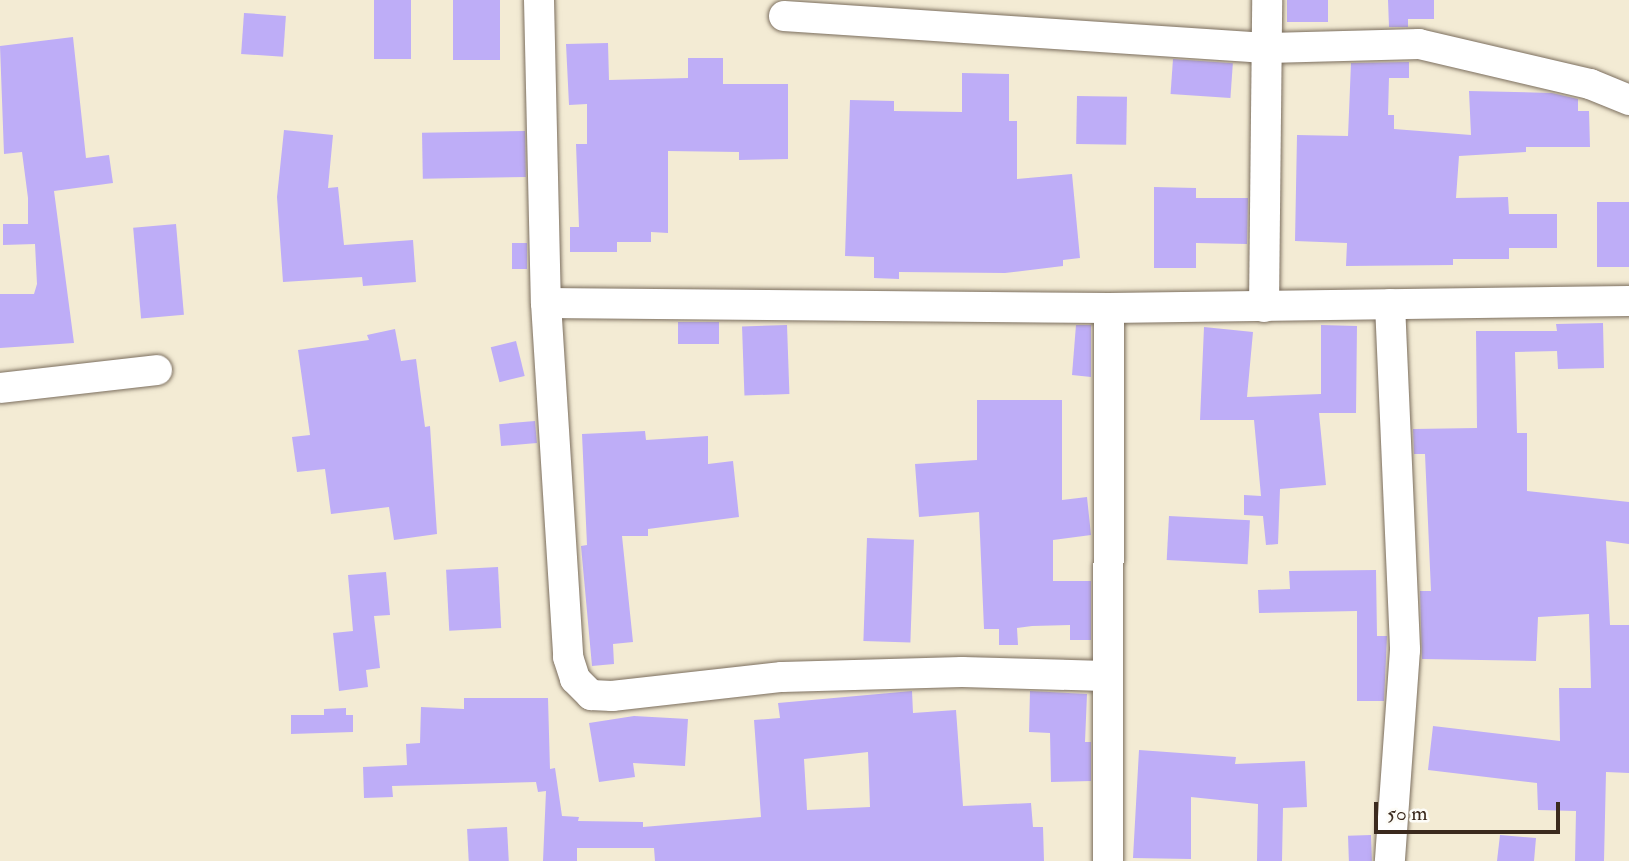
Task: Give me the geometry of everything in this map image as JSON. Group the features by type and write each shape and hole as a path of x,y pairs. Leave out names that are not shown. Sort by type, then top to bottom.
{"street":[{"path":"540,0 546,303 568,657 575,679 591,695 782,677 962,672 1105,676"},
{"path":"1264,307 1267,0"},
{"path":"784,16 1266,48 1419,44 1454,49 1590,84 1629,100"},
{"path":"546,303 1109,308 1629,301"},
{"path":"1390,304 1405,650 1390,861"},
{"path":"1108,861 1105,676 1109,308"},
{"path":"0,388 157,370"}],"building":[{"path":"374,0 411,0 411,59 374,59"},
{"path":"453,0 500,0 500,60 453,60"},
{"path":"1287,0 1328,0 1328,22 1287,22"},
{"path":"1388,0 1434,0 1434,19 1408,19 1408,27 1389,27"},
{"path":"244,13 286,16 283,57 241,54"},
{"path":"73,37 86,158 109,155 113,183 54,191 74,343 0,348 0,294 34,294 37,284 35,244 3,245 3,224 28,224 28,198 22,152 4,154 0,46"},
{"path":"608,43 609,80 688,78 688,58 723,58 723,84 788,84 788,159 739,160 739,152 668,151 668,233 651,232 651,242 617,242 617,252 570,252 570,227 579,227 576,144 587,144 587,104 569,105 566,44"},
{"path":"1173,59 1233,63 1230,98 1171,94"},
{"path":"1409,62 1409,78 1389,78 1388,115 1394,115 1394,129 1471,135 1469,91 1552,93 1578,99 1578,111 1589,111 1590,147 1526,147 1526,152 1459,156 1456,198 1508,197 1509,214 1557,214 1557,248 1509,248 1509,259 1453,259 1453,265 1346,266 1347,243 1295,241 1297,135 1348,136 1351,63"},
{"path":"962,73 1009,74 1009,121 1017,121 1017,179 1072,174 1080,258 1063,260 1063,266 1005,273 899,272 899,279 874,278 874,257 845,256 850,100 894,101 894,111 962,112"},
{"path":"1077,96 1127,97 1126,145 1076,144"},
{"path":"284,130 333,135 328,188 338,187 344,245 413,240 416,282 363,286 362,277 283,282 277,197"},
{"path":"525,131 526,177 423,179 422,133"},
{"path":"1154,187 1196,188 1196,198 1248,198 1247,244 1196,243 1196,268 1154,268"},
{"path":"1597,202 1629,202 1629,267 1597,267"},
{"path":"176,224 184,315 141,318 133,228"},
{"path":"512,243 527,243 527,269 512,269"},
{"path":"678,322 719,322 719,344 678,344"},
{"path":"1603,323 1604,368 1558,369 1557,351 1515,352 1517,433 1527,433 1527,491 1629,502 1629,544 1606,541 1610,625 1629,625 1629,773 1606,772 1604,861 1575,861 1576,811 1538,810 1537,783 1428,770 1433,726 1560,741 1559,688 1591,688 1589,614 1538,617 1536,661 1422,659 1420,591 1431,591 1425,454 1414,454 1413,429 1477,428 1476,331 1557,331 1556,324"},
{"path":"787,325 789,394 744,396 742,327"},
{"path":"1076,325 1091,325 1091,377 1072,375"},
{"path":"1321,325 1357,326 1356,413 1319,413 1326,485 1280,489 1278,544 1266,545 1263,516 1244,515 1244,495 1261,496 1254,420 1200,420 1204,327 1253,332 1247,397 1321,394"},
{"path":"395,329 401,361 416,359 425,427 430,426 437,534 394,540 389,507 331,514 325,469 297,472 292,437 310,435 298,350 369,340 367,335"},
{"path":"516,341 525,376 499,382 491,347"},
{"path":"977,400 1062,400 1062,500 1087,497 1091,535 1053,540 1053,581 1091,581 1091,640 1070,640 1070,625 1032,626 1017,628 1018,645 999,645 999,629 984,629 979,512 919,517 915,464 977,460"},
{"path":"535,421 537,443 501,446 499,424"},
{"path":"645,431 646,440 708,436 708,464 733,461 739,517 648,529 648,536 622,536 633,642 613,644 614,664 592,666 581,546 587,545 582,434"},
{"path":"1169,516 1250,520 1248,564 1167,560"},
{"path":"867,538 914,540 910,643 863,641"},
{"path":"498,567 501,628 449,631 446,570"},
{"path":"1376,570 1377,636 1387,636 1384,701 1357,701 1357,611 1259,613 1258,590 1290,589 1289,571"},
{"path":"386,572 390,615 374,616 380,668 366,670 368,687 339,691 333,633 353,631 348,575"},
{"path":"912,691 913,713 956,710 963,806 1031,803 1033,827 1043,827 1044,861 655,861 654,848 577,848 577,861 543,861 546,791 538,792 536,782 392,786 393,797 364,798 363,767 407,765 406,744 420,743 421,707 464,709 464,698 548,698 550,769 555,768 562,816 579,817 578,821 643,822 643,827 761,817 754,720 780,718 778,703","holes":["868,752 870,807 807,810 804,759"]},
{"path":"1030,691 1087,694 1085,742 1091,742 1091,781 1051,782 1050,733 1029,732"},
{"path":"346,708 346,715 353,715 353,732 291,734 291,715 324,715 324,709"},
{"path":"634,716 688,719 685,766 633,763 635,777 599,782 589,723"},
{"path":"1139,750 1236,757 1235,764 1305,761 1307,807 1283,808 1282,861 1257,861 1258,804 1191,797 1191,859 1133,858"},
{"path":"507,827 509,861 469,861 467,829"},
{"path":"1371,835 1372,861 1349,861 1348,836"},
{"path":"1500,835 1536,838 1534,861 1497,861"}]}
